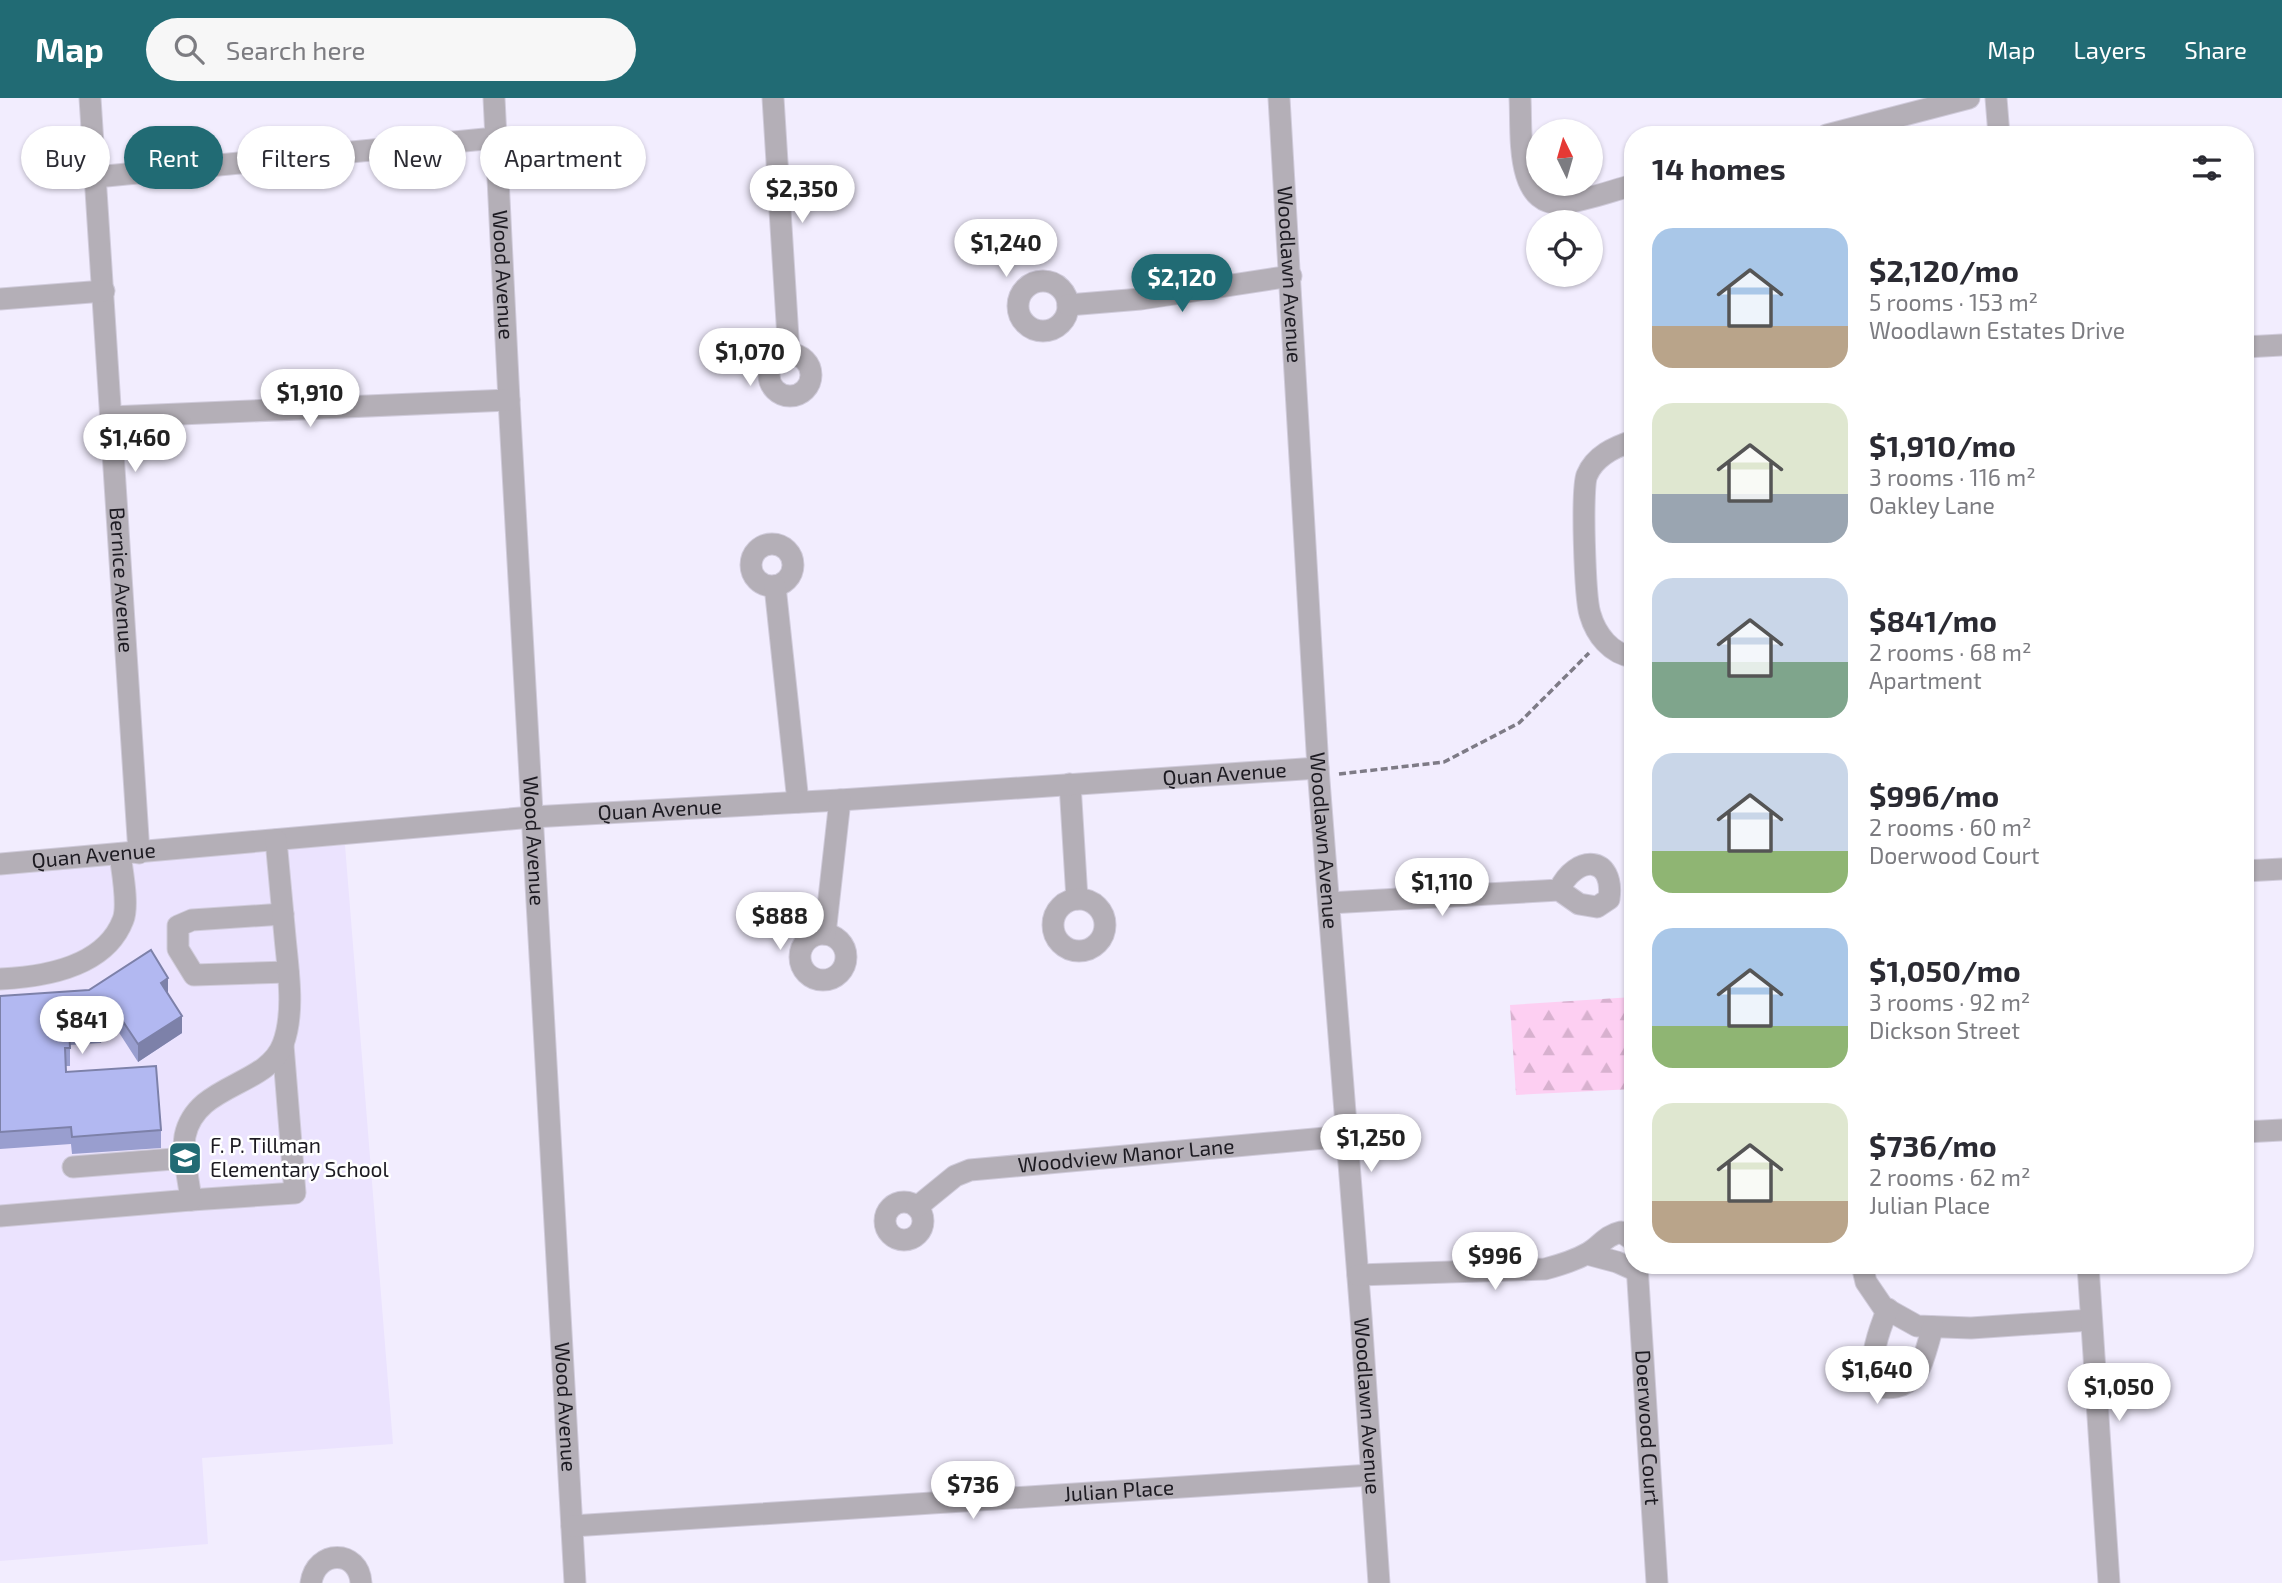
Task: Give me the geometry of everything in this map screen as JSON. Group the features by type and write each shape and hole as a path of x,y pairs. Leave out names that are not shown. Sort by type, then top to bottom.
{"street":[{"name":"Bernice Avenue","path":"90,98 92,126"},
{"name":"Wood Avenue","path":"494,98 495,126"},
{"path":"773,98 789,354"},
{"name":"Woodlawn Avenue","path":"1279,98 1319,772 1379,1583"},
{"path":"1520,98 1525,173 1532,192 1549,203 1564,203 1624,187"},
{"path":"1862,126 1969,98"},
{"path":"1996,98 1998,126"},
{"path":"110,176 480,139"},
{"name":"Bernice Avenue","path":"0,979 27,978 59,972 83,961 109,941 124,919 130,854 97,189"},
{"name":"Wood Avenue","path":"498,189 575,1583"},
{"path":"1068,305 1141,299 1291,276"},
{"path":"0,299 104,291"},
{"path":"2254,347 2282,345"},
{"path":"110,417 509,400"},
{"path":"1624,443 1597,458 1586,476 1583,498 1590,613 1605,644 1624,655"},
{"path":"775,586 798,802"},
{"name":"Quan Avenue","path":"0,864 532,817 1070,784 1319,772"},
{"path":"1070,784 1077,900"},
{"path":"825,934 840,800"},
{"path":"0,1216 295,1193 283,1045 288,1015 288,972 276,841"},
{"path":"2254,871 2282,869"},
{"path":"1329,903 1559,890"},
{"path":"283,914 192,920 178,926 178,949 194,975 288,972"},
{"path":"191,1200 184,1139 190,1118 204,1103 271,1063 283,1045"},
{"path":"2254,1132 2282,1130"},
{"name":"Woodview Manor Lane","path":"918,1207 955,1176 970,1170 1347,1136"},
{"path":"73,1167 186,1158"},
{"path":"1358,1275 1545,1269 1587,1254 1608,1236 1621,1232 1624,1234"},
{"name":"Doerwood Court","path":"1587,1254 1624,1264"},
{"name":"Doerwood Court","path":"1637,1274 1657,1583"},
{"path":"1864,1274 1866,1282 1883,1307 1917,1326 1971,1328 2091,1320"},
{"path":"2088,1274 2109,1583"},
{"path":"1888,1309 1878,1329 1872,1375 1878,1384 1890,1389 1905,1385 1917,1372 1933,1327"},
{"name":"Julian Place","path":"572,1526 1371,1475"},
{"path":"312,1583 316,1568 337,1557 352,1563 358,1569 361,1583"}],"path":[{"path":"1319,772 1444,762 1519,723 1603,639"}],"shaded area":[{"name":"F. P. Tillman Elementary School","path":"345,845 393,1444 202,1458 208,1544 0,1561 0,871"}],"green space":[{"path":"1624,998 1624,1089 1516,1095 1510,1005"}],"building":[{"name":"F. P. Tillman Elementary School","path":"151,950 168,978 161,983 182,1016 138,1044 118,1014 100,1026 69,1028 70,1048 65,1048 66,1072 156,1066 161,1130 72,1137 71,1127 0,1132 0,996 89,990"}],"place":[{"name":"F. P. Tillman Elementary School","path":"185,1158"}]}
